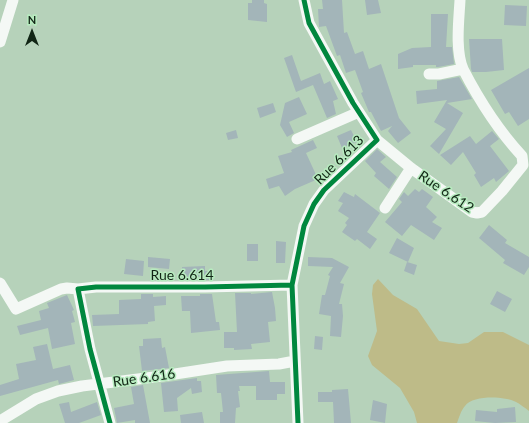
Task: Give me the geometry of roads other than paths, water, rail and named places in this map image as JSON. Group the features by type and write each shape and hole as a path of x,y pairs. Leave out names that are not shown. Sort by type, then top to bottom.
{"street":[{"path":"0,42 13,0"},
{"name":"Rue 6.613","path":"298,423 292,285 304,226 314,204 324,190 377,140 359,112 309,23 304,0"},
{"path":"429,74 439,74 463,69 459,47 460,0"},
{"name":"Rue 6.612","path":"377,140 411,168 472,212 482,212 502,191 523,165 523,160 522,156 488,112 463,69"},
{"path":"297,139 359,112"},
{"path":"385,208 411,168"},
{"name":"Rue 6.614","path":"0,283 16,309 61,289 67,288 78,291 96,287 292,285"},
{"path":"78,291 90,350 110,423"},
{"name":"Rue 6.616","path":"0,421 36,398 58,391 227,366 279,364 295,361"}]}
